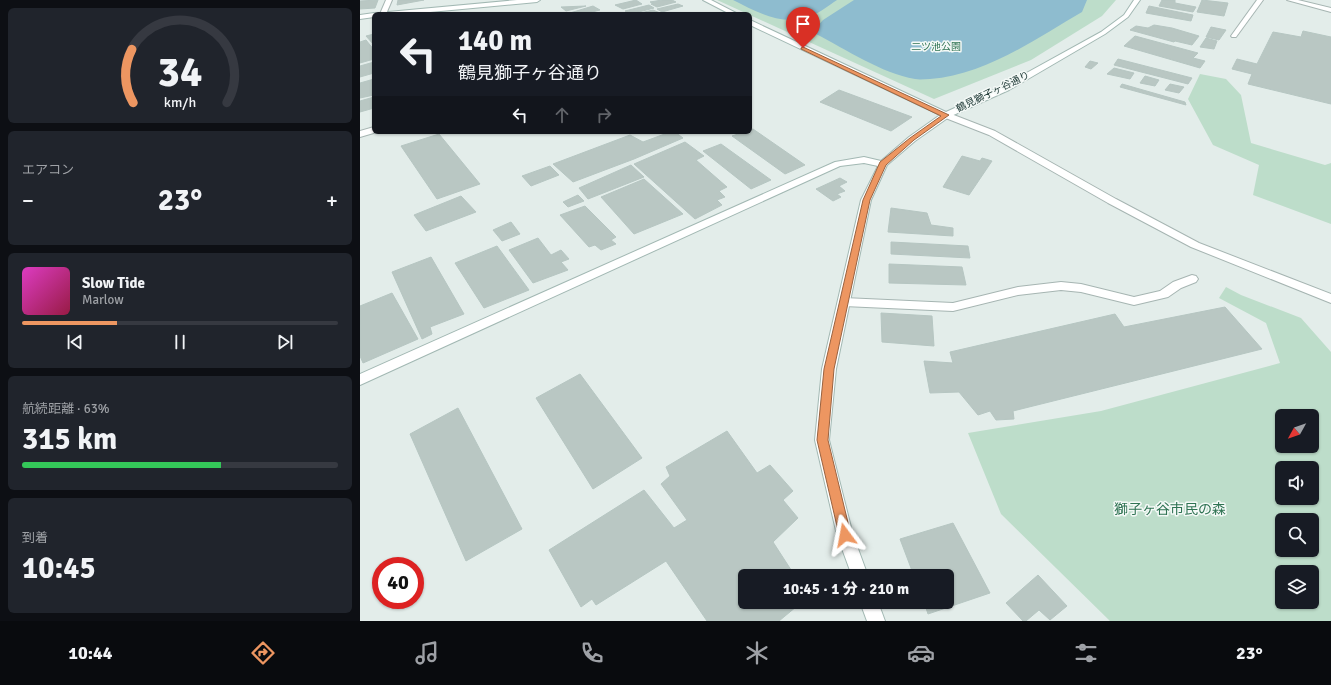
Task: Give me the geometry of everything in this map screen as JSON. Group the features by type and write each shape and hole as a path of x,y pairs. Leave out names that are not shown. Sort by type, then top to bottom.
{"street":[{"path":"384,12 390,0"},
{"path":"409,12 536,0"},
{"path":"706,0 731,12"},
{"name":"鶴見獅子ヶ谷通り","path":"752,23 946,115 1006,88 1103,33 1126,16 1137,0"},
{"path":"1234,36 1260,0"},
{"path":"1290,0 1331,10"},
{"path":"360,17 372,15"},
{"path":"857,569 845,535 822,440 829,369 866,200 883,164 912,139 946,115 992,133 1112,201 1194,245 1331,299"},
{"path":"360,134 372,131"},
{"path":"360,380 838,164 864,160 883,164"},
{"path":"844,302 953,307 1018,290 1061,286 1081,288 1134,301 1164,294 1177,285 1192,279"},
{"path":"872,609 876,621"}],"green space":[{"name":"二ツ池公園","path":"717,0 1116,0 1102,16 1031,60 934,99 752,16 752,12 743,12"},
{"path":"1200,74 1226,79 1241,95 1251,143 1325,165 1331,163 1331,224 1253,195 1259,165 1213,145 1188,99"},
{"name":"獅子ヶ谷市民の森","path":"1226,287 1241,295 1301,318 1331,352 1331,621 1110,621 1001,514 968,433 1101,411 1280,363 1266,323 1219,298"}],"water":[{"path":"733,0 837,0 814,15 790,20 770,17"},
{"name":"二ツ池公園","path":"854,0 1087,0 1082,12 1028,44 990,63 971,71 951,76 930,79 915,79 890,72 852,54 816,34 814,30 823,20"}],"building":[{"path":"378,0 375,8 360,9 360,1"},
{"path":"398,0 424,0 397,5"},
{"path":"636,0 642,4 623,9 615,5"},
{"path":"672,0 676,2 657,7 651,4 654,3 650,2"},
{"path":"1162,0 1175,0 1175,3 1196,7 1193,12 1159,6"},
{"path":"1202,0 1228,3 1224,16 1197,12"},
{"path":"678,4 683,6 662,12 657,9"},
{"path":"649,5 654,8 639,12 625,11"},
{"path":"586,6 566,11 561,7"},
{"path":"593,6 600,10 592,12 573,12"},
{"path":"1149,6 1193,15 1191,21 1146,13"},
{"path":"653,10 658,12 644,12"},
{"path":"1154,25 1172,28 1199,36 1192,45 1174,42 1130,30 1136,26 1148,28"},
{"path":"1211,27 1226,30 1219,40 1206,37"},
{"path":"1303,31 1331,37 1331,104 1248,84 1252,74 1232,69 1237,59 1257,64 1273,32 1301,37"},
{"path":"372,34 372,43 366,36"},
{"path":"1135,36 1198,53 1193,58 1205,61 1200,68 1124,46"},
{"path":"1206,38 1217,41 1214,49 1200,47"},
{"path":"366,40 372,48 372,60 360,63 360,42"},
{"path":"1118,59 1192,78 1188,84 1114,65"},
{"path":"1090,61 1098,63 1091,69 1085,67"},
{"path":"372,63 372,74 360,77 360,66"},
{"path":"1114,68 1134,73 1130,79 1107,74"},
{"path":"1145,76 1159,80 1155,86 1140,83"},
{"path":"372,80 372,95 360,98 360,83"},
{"path":"1122,84 1185,102 1186,105 1120,87"},
{"path":"1170,84 1184,87 1179,93 1165,90"},
{"path":"839,90 912,117 891,131 820,102"},
{"path":"372,98 372,109 360,112 360,101"},
{"path":"752,129 805,165 785,174 732,136 738,134 752,134"},
{"path":"439,134 480,184 437,199 401,146"},
{"path":"665,134 678,134 683,138 634,159 573,182 553,164 630,135 643,142"},
{"path":"685,142 704,156 696,160 727,187 719,191 725,197 717,200 722,205 695,219 634,164"},
{"path":"721,144 771,180 751,189 703,151"},
{"path":"962,156 980,161 982,158 992,161 969,195 943,187"},
{"path":"631,165 644,177 588,199 579,188"},
{"path":"550,166 559,175 531,186 522,176"},
{"path":"840,178 847,182 839,186 845,191 837,194 841,197 833,201 816,189"},
{"path":"644,179 683,214 634,234 601,197"},
{"path":"578,195 584,201 568,207 563,202"},
{"path":"461,196 476,212 426,231 414,215"},
{"path":"585,206 616,237 611,240 616,244 601,250 595,245 589,247 560,215"},
{"path":"891,208 927,213 931,225 953,228 953,236 888,232"},
{"path":"511,222 520,234 502,241 493,230"},
{"path":"538,238 551,255 561,250 569,259 561,262 568,270 533,283 509,250"},
{"path":"891,242 968,246 970,258 891,254"},
{"path":"497,246 529,290 484,308 455,263"},
{"path":"431,257 464,314 430,327 432,334 422,339 392,272"},
{"path":"889,264 962,267 966,285 889,283"},
{"path":"392,293 418,339 363,363 360,356 360,306"},
{"path":"1225,307 1262,349 1013,411 1014,419 996,420 990,411 978,415 959,392 930,393 924,361 953,363 950,352 1115,314 1124,327"},
{"path":"881,313 932,316 934,346 882,342"},
{"path":"580,374 642,458 593,489 536,398"},
{"path":"458,408 522,529 466,561 410,434"},
{"path":"727,431 757,473 770,465 793,491 783,500 798,518 773,542 790,569 738,569 738,609 794,609 779,621 707,621 666,561 596,605 592,599 581,607 549,550 644,490 674,528 687,520 661,484 670,476 666,467"},
{"path":"953,523 990,593 954,605 954,569 911,569 900,539"},
{"path":"1038,575 1067,606 1050,620 1039,610 1026,621 1023,621 1006,603"},
{"path":"926,609 943,609 928,614"}],"route":[{"path":"803,48 946,115 912,139 883,164 866,200 829,369 822,440 845,535"}]}
